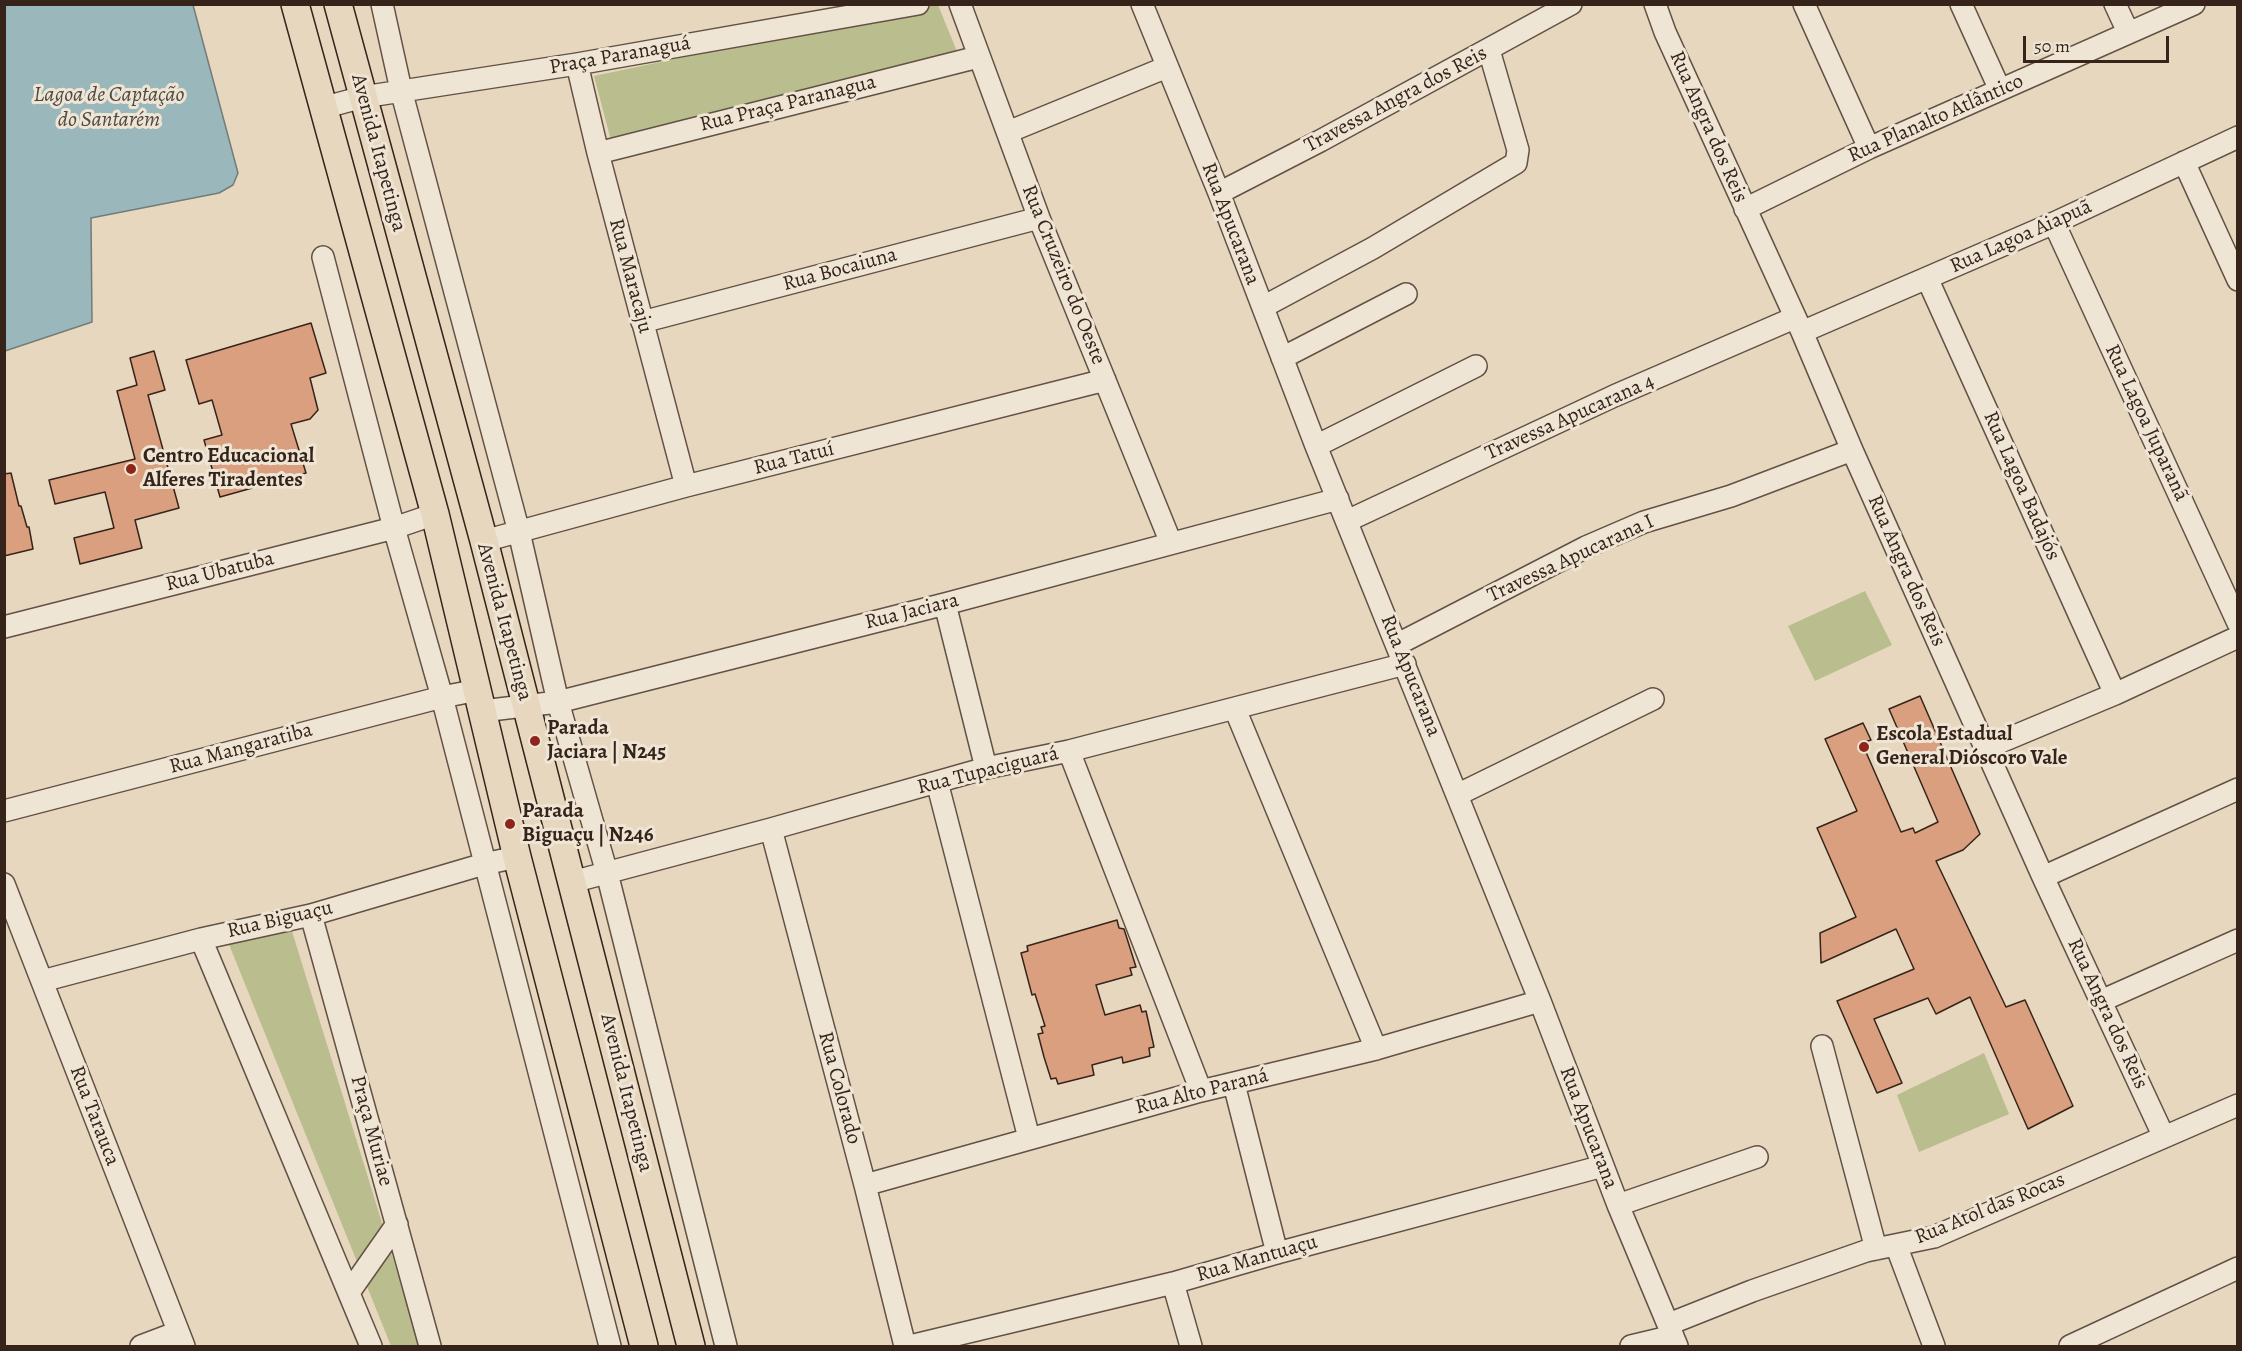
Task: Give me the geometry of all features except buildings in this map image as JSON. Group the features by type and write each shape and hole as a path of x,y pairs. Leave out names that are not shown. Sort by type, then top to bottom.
{"main road":[{"name":"Avenida Itapetinga","path":"295,4 435,514 517,857 644,1347"},
{"name":"Avenida Itapetinga","path":"338,4 484,542 691,1347"},
{"path":"615,1233 659,1221"}],"street":[{"name":"Avenida Itapetinga","path":"382,4 401,90 519,532 558,702 607,873 726,1347"},
{"name":"Praça Paranaguá","path":"322,108 401,90 577,64 918,4"},
{"name":"Rua Cruzeiro do Oeste","path":"960,4 1040,218 1171,543"},
{"name":"Rua Apucarana","path":"1142,4 1219,193 1316,446 1398,644 1540,1001 1618,1205 1673,1336"},
{"name":"Travessa Angra dos Reis","path":"1219,193 1320,141 1571,4"},
{"name":"Rua Angra dos Reis","path":"1655,4 1665,32 2043,877 2163,1135"},
{"path":"1804,4 1869,148"},
{"path":"1960,4 2000,90"},
{"path":"2115,4 2128,32"},
{"name":"Rua Planalto Atlântico","path":"1745,209 1869,148 2194,4"},
{"path":"1263,307 1513,167 1518,160 1518,150 1489,50"},
{"name":"Rua Praça Paranagua","path":"598,153 978,57"},
{"name":"Rua Maracaju","path":"577,64 598,153 686,486"},
{"path":"1008,132 1167,67"},
{"name":"Rua Lagoa Aiapuã","path":"1798,325 1927,278 2054,223 2238,136"},
{"path":"2184,162 2238,280"},
{"name":"Rua Bocaiuna","path":"642,322 1040,218"},
{"name":"Rua Lagoa Juparanã","path":"2054,223 2238,624"},
{"path":"323,257 394,528 442,697 610,1347"},
{"name":"Rua Lagoa Badajós","path":"1927,278 2115,694"},
{"path":"1282,358 1406,294"},
{"name":"Travessa Apucarana 4","path":"1347,521 1614,396 1798,325"},
{"path":"1316,446 1476,366"},
{"name":"Rua Tatuí","path":"484,542 686,486 1105,380"},
{"name":"Travessa Apucarana I","path":"1398,644 1586,547 1644,522 1731,496 1852,450"},
{"name":"Rua Jaciara","path":"480,700 526,707 558,702 945,604 1338,499"},
{"name":"Rua Ubatuba","path":"4,627 394,528 435,514"},
{"path":"945,604 986,768"},
{"path":"1986,748 2115,694 2238,637"},
{"name":"Rua Tupaciguará","path":"572,882 986,768 1069,751 1406,664"},
{"name":"Rua Mangaratiba","path":"4,811 442,697 480,700"},
{"path":"1457,795 1653,699"},
{"path":"1235,709 1376,1049"},
{"path":"1069,751 1201,1091"},
{"path":"937,782 1029,1138"},
{"path":"2043,877 2238,789"},
{"name":"Rua Colorado","path":"771,829 865,1185 905,1347"},
{"name":"Rua Biguaçu","path":"42,981 201,939 311,915 484,864 517,857"},
{"name":"Rua Tarauca","path":"4,884 181,1339"},
{"name":"Praça Muriae","path":"311,915 430,1347"},
{"path":"201,939 350,1291 371,1347"},
{"path":"2101,1001 2238,940"},
{"name":"Rua Alto Paraná","path":"865,1185 1201,1091 1376,1049 1540,1001"},
{"path":"1822,1046 1886,1247 1934,1347"},
{"path":"1234,1084 1277,1253"},
{"name":"Rua Atol das Rocas","path":"1631,1347 1673,1336 1752,1291 1886,1247 1934,1237 2163,1135 2238,1105"},
{"path":"1618,1205 1757,1157"},
{"name":"Rua Mantuaçu","path":"910,1347 1173,1283 1603,1166"},
{"path":"350,1291 397,1224"},
{"path":"2070,1347 2238,1268"},
{"path":"1173,1283 1191,1347"},
{"path":"141,1347 181,1339"}],"green space":[{"path":"938,5 958,54 613,148 594,76"},
{"path":"1865,591 1892,645 1815,681 1788,626"},
{"path":"291,928 420,1346 391,1346 228,942"},
{"path":"1984,1053 2009,1114 1919,1152 1897,1095"}],"water":[{"name":"Lagoa de Captação do Santarém","path":"4,5 193,5 238,173 233,185 219,193 91,218 92,322 5,351"}],"place":[{"name":"Centro Educacional Alferes Tiradentes","path":"131,469"},
{"name":"Parada Jaciara | N245","path":"535,741"},
{"name":"Escola Estadual General Dióscoro Vale","path":"1864,747"},
{"name":"Parada Biguaçu | N246","path":"510,824"}]}
